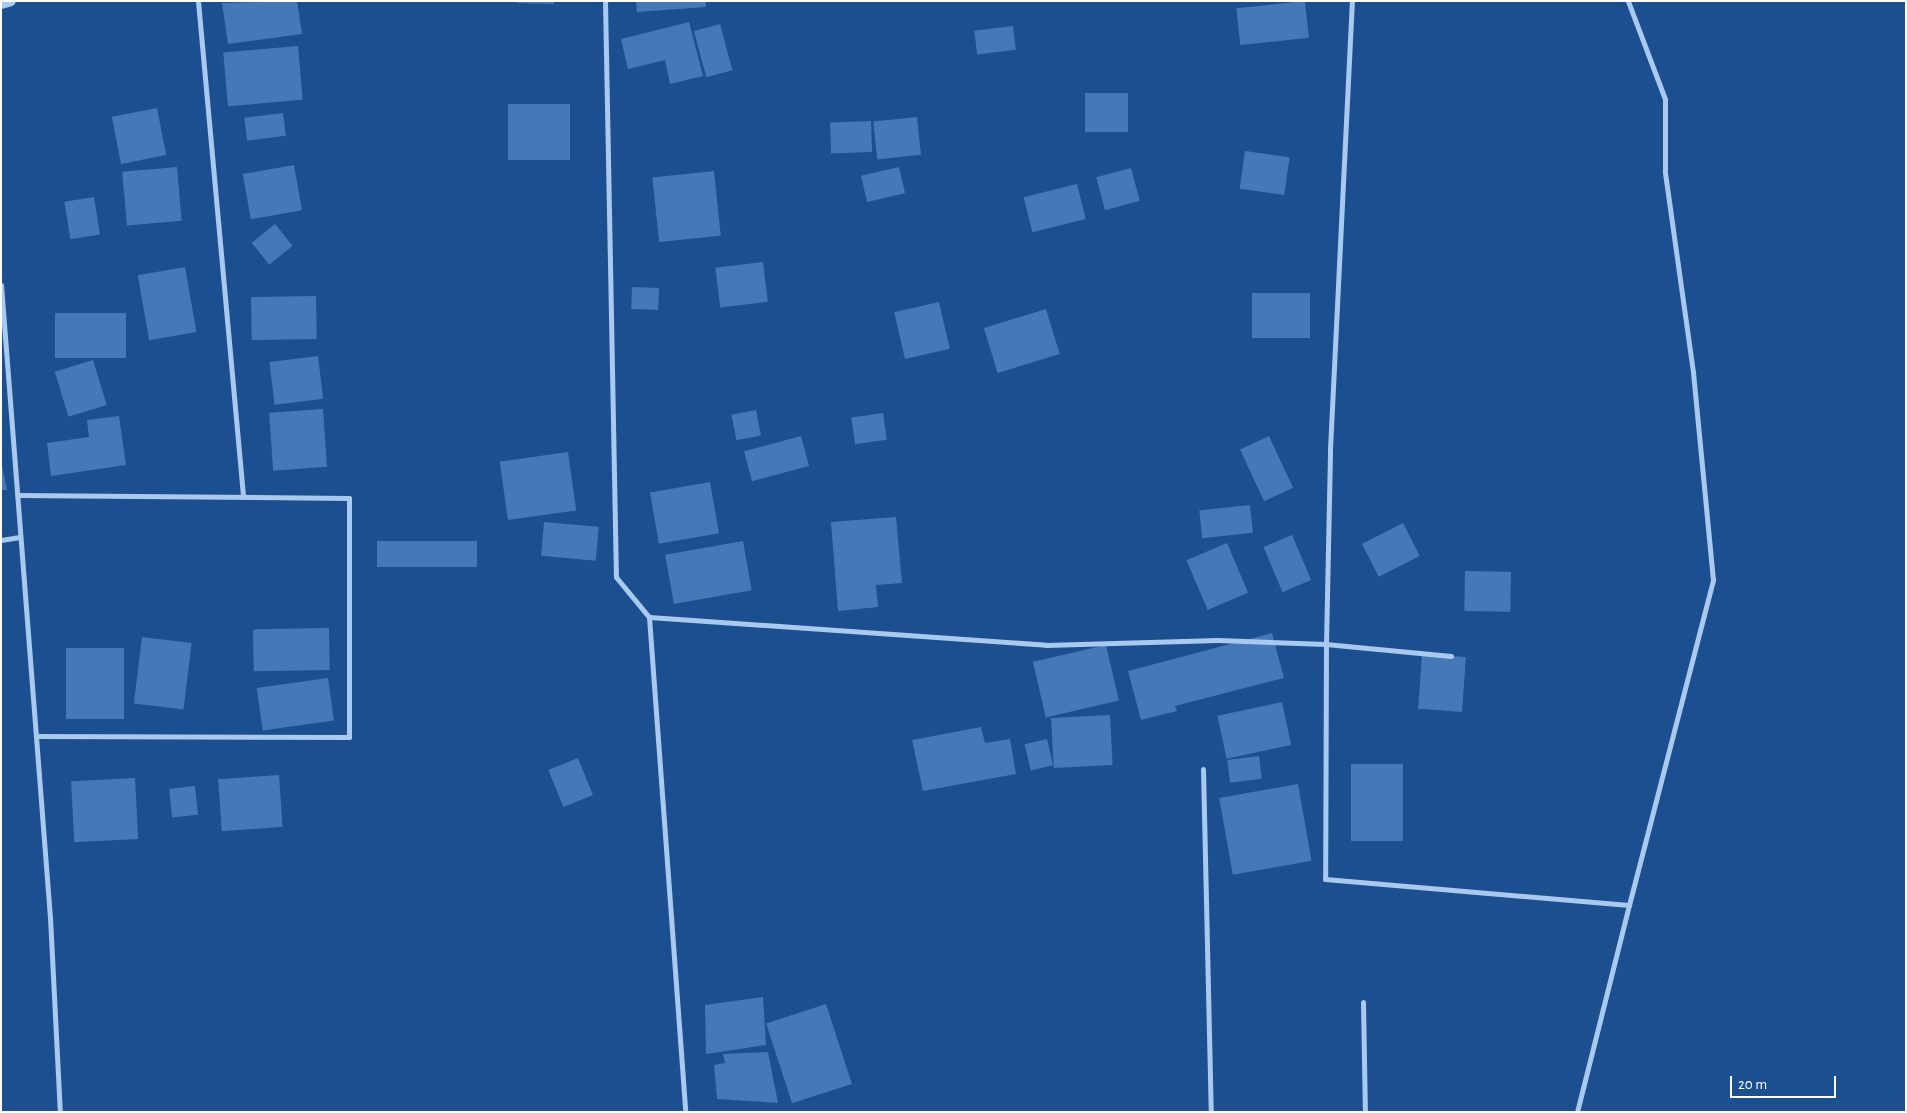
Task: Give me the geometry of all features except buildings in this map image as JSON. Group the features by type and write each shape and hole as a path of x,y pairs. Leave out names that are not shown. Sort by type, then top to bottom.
{"street":[{"path":"1,4 11,1"},
{"path":"198,1 243,497"},
{"path":"605,1 616,577 649,617 685,1112"},
{"path":"1352,1 1330,449 1326,644 1325,879 1630,905"},
{"path":"1578,1112 1713,580 1693,372 1665,172 1666,99 1628,1"},
{"path":"1,285 36,736 60,1112"},
{"path":"17,495 349,498 349,737 36,736"},
{"path":"1,540 20,537"},
{"path":"649,617 1046,644 1218,640 1326,644 1451,656"},
{"path":"1203,769 1211,1112"},
{"path":"1362,1002 1365,1112"}]}
